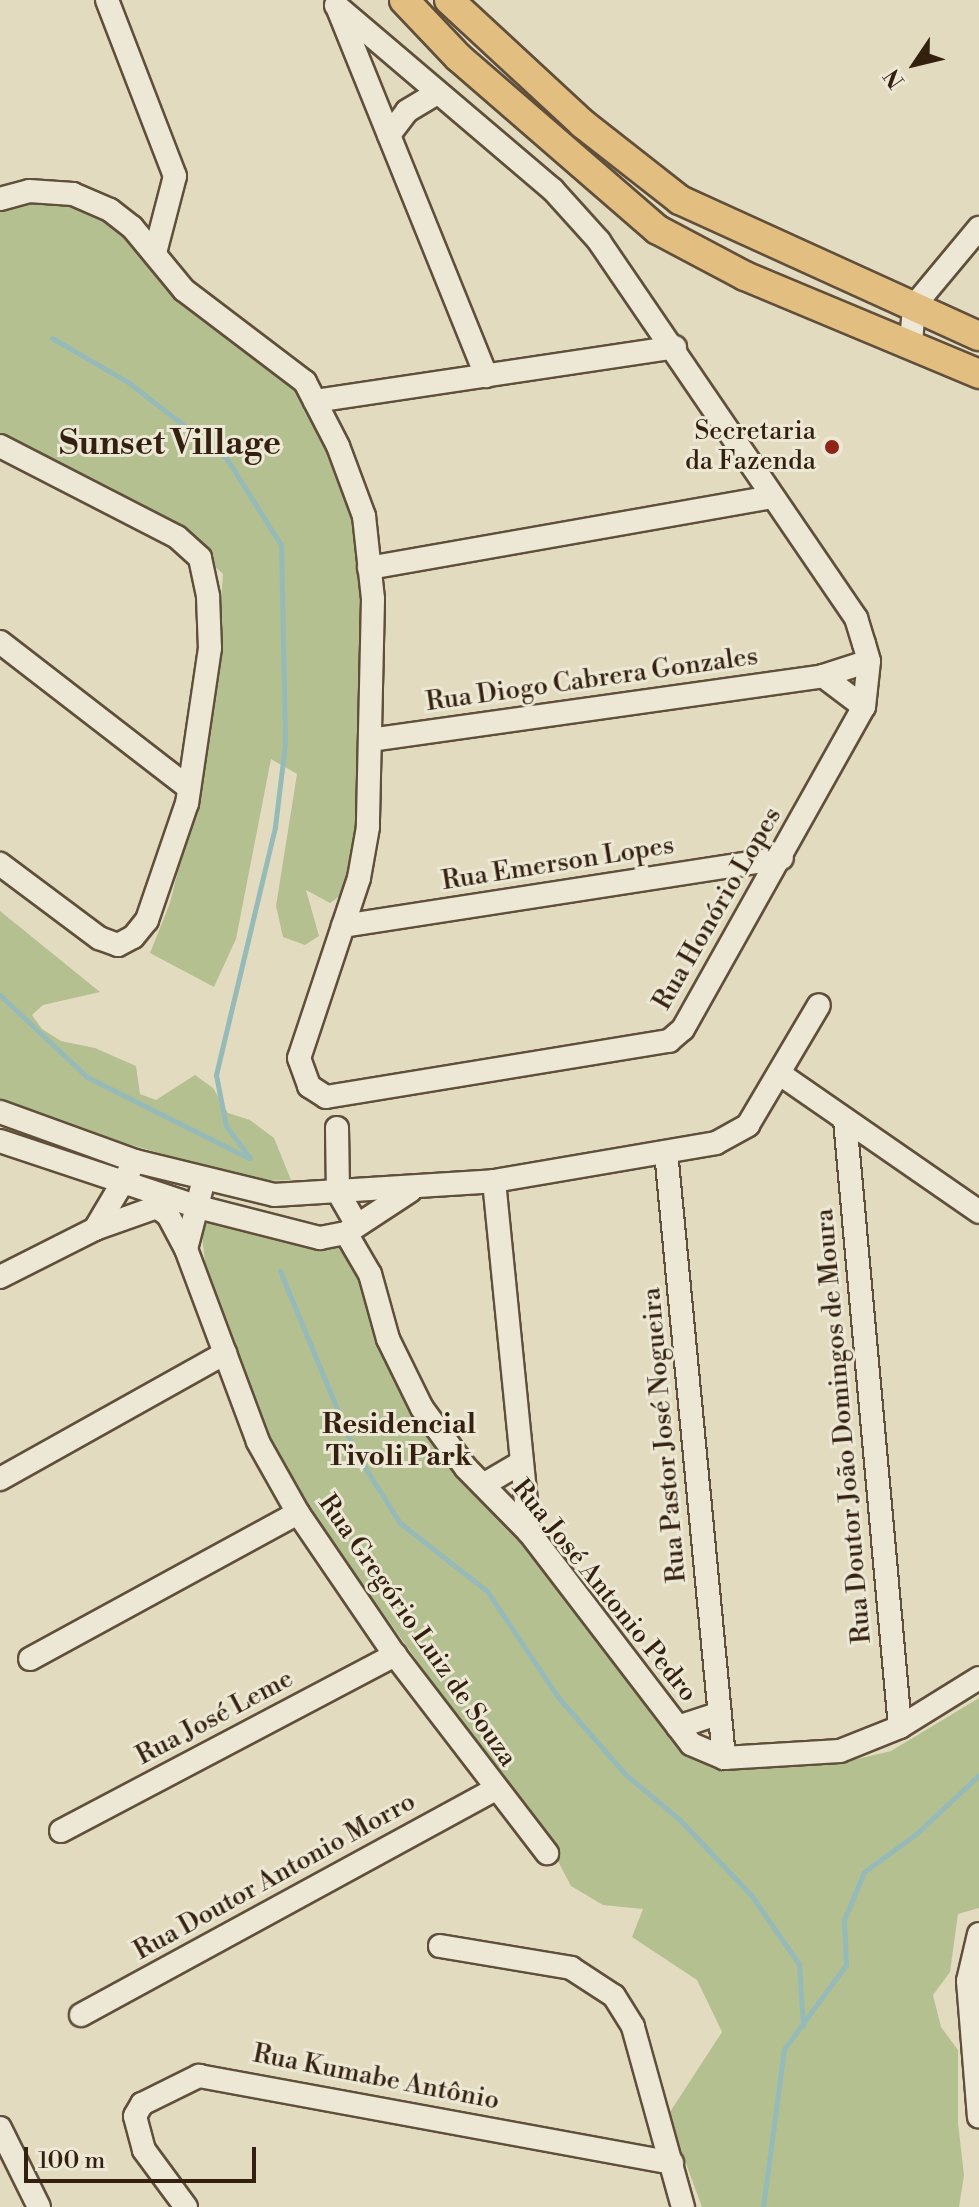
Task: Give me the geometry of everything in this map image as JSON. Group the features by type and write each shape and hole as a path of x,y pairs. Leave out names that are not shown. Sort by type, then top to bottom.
{"main road":[{"path":"404,0 458,57 658,230 745,276 911,342 979,374"},
{"path":"449,0 583,124 680,200 737,230 979,336"}],"street":[{"path":"107,0 175,176 155,253"},
{"path":"335,2 553,190 599,241 675,347 772,497 856,618 869,661"},
{"path":"335,2 486,376"},
{"path":"389,135 407,111 437,93"},
{"path":"0,199 29,191 73,194 110,210 155,253 184,290 279,357 305,382 315,401 364,516 369,568 368,827 359,878 343,926"},
{"path":"911,342 914,306 979,228"},
{"path":"315,401 675,347"},
{"path":"0,446 177,537 200,558 208,597 210,648 189,788 147,920 133,937 118,945 99,938 0,864"},
{"path":"369,568 772,497"},
{"path":"0,642 189,788"},
{"name":"Rua Diogo Cabrera Gonzales","path":"370,740 823,676 869,661"},
{"name":"Rua Honório Lopes","path":"343,926 299,1058 309,1086 326,1097 669,1041 683,1029 782,858 864,707 869,661"},
{"path":"823,676 864,707"},
{"name":"Rua Emerson Lopes","path":"343,926 782,858"},
{"path":"0,1112 135,1161 274,1195 494,1181 716,1143 748,1125 819,1005"},
{"path":"780,1074 979,1212"},
{"name":"Rua Doutor João Domingos de Moura","path":"845,1120 900,1727"},
{"name":"Rua José Antonio Pedro","path":"337,1128 338,1192 358,1224 388,1339 422,1408 483,1485 529,1532 691,1744 724,1758"},
{"path":"0,1141 198,1207 320,1238 358,1224 417,1187"},
{"name":"Rua Pastor José Nogueira","path":"666,1152 724,1758"},
{"path":"0,1277 95,1229 135,1161"},
{"path":"186,1249 204,1179"},
{"path":"494,1181 529,1532"},
{"name":"Rua Gregório Luiz de Souza","path":"95,1229 157,1207 168,1215 186,1249 258,1442 298,1513 395,1655 547,1853"},
{"name":"Rua José Antonio Pedro","path":"358,1224 370,1274"},
{"path":"0,1479 225,1353"},
{"path":"483,1485 522,1462"},
{"path":"30,1659 298,1513"},
{"name":"Rua José Leme","path":"61,1831 395,1655"},
{"path":"724,1758 840,1751 900,1727 979,1678"},
{"path":"678,1727 720,1713"},
{"name":"Rua Doutor Antonio Morro","path":"81,2015 495,1789"},
{"path":"979,1934 975,1968 968,1981 977,2047 979,2117"},
{"path":"440,1946 571,1968 600,1984 633,2027 655,2117 672,2163 683,2207"},
{"name":"Rua Kumabe Antônio","path":"186,2207 144,2150 135,2116 142,2104 186,2080 209,2075 672,2163"},
{"path":"619,2153 643,2143 655,2117"},
{"path":"0,2128 39,2207"}],"green space":[{"path":"42,202 74,207 110,222 197,315 301,391 327,438 358,519 366,596 359,845 348,890 330,903 306,890 319,936 305,945 283,937 276,906 297,774 271,759 236,939 214,987 150,953 170,903 211,734 223,574 157,514 0,437 0,211"},
{"path":"0,911 100,992 43,1005 32,1015 42,1029 61,1041 95,1048 136,1066 140,1094 156,1100 195,1075 213,1088 228,1113 250,1120 274,1138 291,1180 255,1181 125,1143 0,1098"},
{"path":"213,1214 305,1244 349,1249 381,1340 523,1541 706,1762 741,1769 840,1763 891,1751 979,1698 979,1908 958,1914 950,1972 933,1995 941,2027 958,2050 958,2123 964,2175 959,2207 702,2207 668,2115 722,2032 697,1980 632,1937 643,1909 603,1905 571,1886 550,1846 370,1595 313,1524 262,1437 205,1262 200,1220"}],"waterway":[{"path":"52,338 128,382 227,459 281,545 285,744 275,827 216,1075 226,1126 250,1158"},
{"path":"0,995 87,1077 249,1158"},
{"path":"280,1271 354,1450 400,1523 487,1591 558,1697 625,1774 680,1820 751,1895 799,1964 803,2026"},
{"path":"763,2207 784,2049 846,1965 844,1920 864,1872 916,1834 979,1775"}],"place":[{"name":"Secretaria da Fazenda","path":"832,447"}],"district":[{"name":"Sunset Village","path":"170,445"},
{"name":"Residencial Tivoli Park","path":"399,1441"}]}
